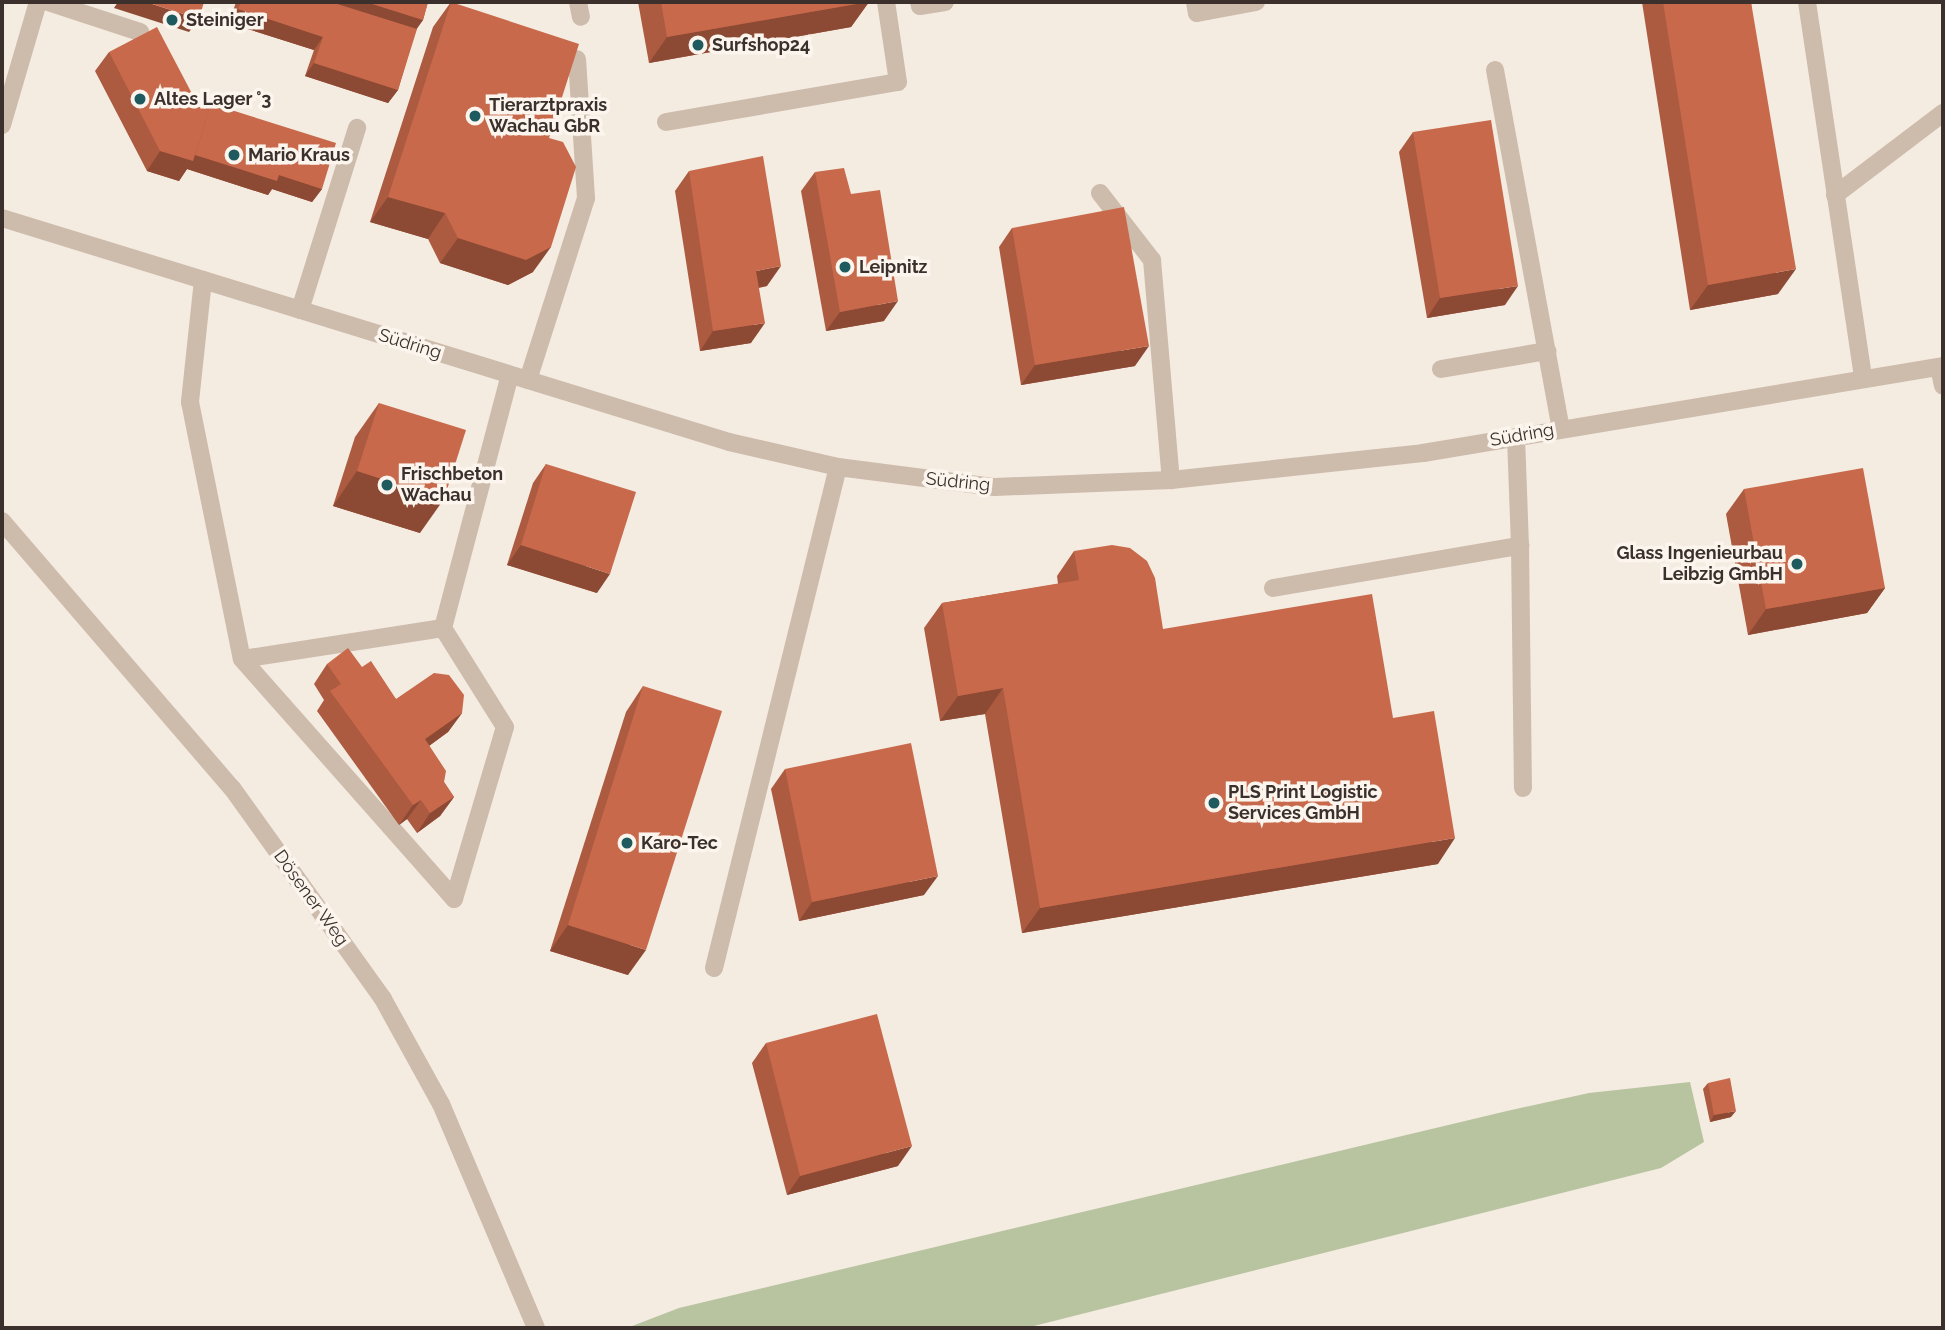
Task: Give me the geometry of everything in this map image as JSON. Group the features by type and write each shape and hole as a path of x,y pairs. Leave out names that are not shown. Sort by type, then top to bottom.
{"street":[{"path":"2,125 38,2"},
{"path":"48,2 140,32"},
{"path":"666,122 898,82 886,2"},
{"path":"919,2 920,6 945,2"},
{"path":"1195,2 1197,13 1256,2"},
{"path":"1807,2 1863,378"},
{"path":"203,281 190,402 242,659 454,899 505,727 443,628 519,377 586,198 577,59"},
{"path":"1494,70 1561,429"},
{"path":"1835,195 1943,113"},
{"path":"300,310 357,128"},
{"path":"1100,193 1152,260 1171,480"},
{"name":"Südring","path":"2,218 729,442 838,467 995,487 1171,480 1423,453 1941,367"},
{"path":"1441,369 1547,351"},
{"path":"1941,367 1943,386"},
{"path":"1516,437 1523,788"},
{"path":"714,968 838,467"},
{"name":"Dösener Weg","path":"2,521 232,788 383,999 441,1104 536,1328"},
{"path":"1273,588 1520,546"},
{"path":"242,659 443,628"}],"green space":[{"path":"1690,1082 1704,1142 1661,1168 1026,1328 627,1328 679,1308 1507,1111 1589,1093"}],"building":[{"path":"146,2 204,2 199,19"},
{"path":"241,2 331,2 417,29 398,90 314,63 323,37 238,9"},
{"path":"366,2 428,2 423,20"},
{"name":"Tierarztpraxis Wachau GbR","path":"451,2 579,44 549,138 563,142 576,167 551,247 526,260 458,238 445,213 388,197"},
{"path":"661,2 867,2 667,37"},
{"path":"1663,2 1751,2 1796,269 1708,285"},
{"path":"157,27 199,107 209,110 193,161 160,151 109,52"},
{"path":"209,103 336,143 322,189 279,175 277,181 195,155"},
{"path":"1491,120 1518,286 1440,298 1413,132"},
{"path":"763,156 781,266 756,271 765,323 713,331 689,171"},
{"path":"844,168 851,194 880,190 898,301 840,312 815,172"},
{"path":"1124,207 1149,346 1035,365 1012,228"},
{"path":"379,403 466,430 444,499 357,471"},
{"path":"546,464 636,492 610,574 521,545"},
{"name":"Glass Ingenieurbau Leibzig GmbH","path":"1863,468 1885,588 1766,609 1744,489"},
{"name":"PLS Print Logistic Services GmbH","path":"1112,545 1130,548 1147,561 1155,578 1163,629 1372,594 1393,718 1434,711 1455,838 1040,908 1003,688 958,696 942,603 1079,580 1074,551"},
{"path":"348,648 362,667 371,661 396,699 434,673 449,675 464,695 462,713 425,739 446,771 444,782 454,797 430,813 421,800 413,805 330,691 341,684 327,664"},
{"name":"Karo-Tec","path":"643,686 722,711 646,950 568,925"},
{"path":"911,743 938,876 812,902 785,769"},
{"path":"877,1014 912,1146 800,1176 766,1043"},
{"path":"1730,1078 1736,1111 1714,1115 1708,1083"}],"place":[{"name":"Steiniger","path":"172,20"},
{"name":"Surfshop24","path":"698,45"},
{"name":"Altes Lager °3","path":"140,99"},
{"name":"Tierarztpraxis Wachau GbR","path":"475,116"},
{"name":"Mario Kraus","path":"234,155"},
{"name":"Leipnitz","path":"845,267"},
{"name":"Frischbeton Wachau","path":"387,485"},
{"name":"Glass Ingenieurbau Leibzig GmbH","path":"1797,564"},
{"name":"PLS Print Logistic Services GmbH","path":"1214,803"},
{"name":"Karo-Tec","path":"627,843"}]}
